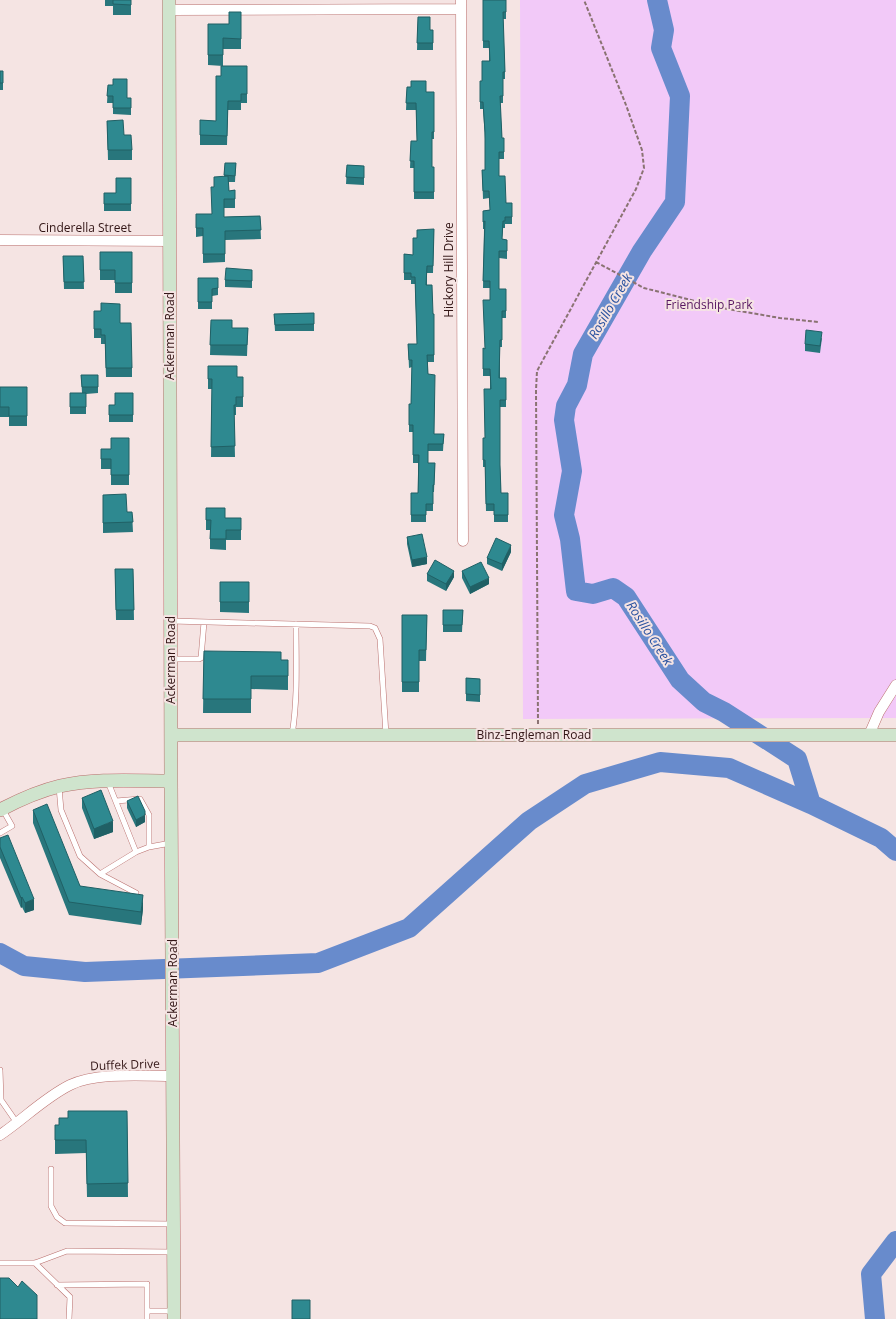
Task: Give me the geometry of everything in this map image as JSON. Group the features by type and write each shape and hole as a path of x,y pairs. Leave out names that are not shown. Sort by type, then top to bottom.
{"street":[{"path":"169,5 461,4"},
{"name":"Hickory Hill Drive","path":"461,4 463,541"},
{"name":"Ackerman Road","path":"169,5 174,1315"},
{"name":"Cinderella Street","path":"0,240 170,241"},
{"path":"869,735 879,712 896,685"},
{"name":"Binz-Engleman Road","path":"171,735 896,735"},
{"path":"1,809 39,792 59,786 108,781 171,781"},
{"name":"Duffek Drive","path":"0,1135 53,1094 70,1084 106,1076 173,1076"}],"lane":[{"path":"171,621 370,626 375,628 380,639 386,735"},
{"path":"171,660 201,658 204,622"},
{"path":"292,735 297,689 296,624"},
{"path":"108,781 136,852"},
{"path":"59,786 61,810 80,856 100,874 136,893"},
{"path":"116,801 140,800 149,815 149,847"},
{"path":"0,833 12,826 1,809"},
{"path":"100,874 136,852 149,847 172,843"},
{"path":"0,1070 0,1101 17,1123"},
{"path":"51,1169 51,1206 57,1217 65,1223 174,1224"},
{"path":"0,1263 35,1263 67,1251 174,1252"},
{"path":"35,1263 70,1297 69,1317 65,1319"},
{"path":"57,1285 147,1284 147,1319"},
{"path":"147,1312 174,1315"}],"path":[{"path":"538,735 537,372 636,190 644,168 642,150 584,0"},
{"path":"596,262 644,288 722,308 780,318 818,322"}],"green space":[{"name":"Friendship Park","path":"520,0 896,0 896,718 523,719"}],"building":[{"path":"113,0 131,0 131,5 113,4"},
{"path":"483,0 506,0 506,12 503,12 505,72 503,72 503,96 500,96 504,152 499,152 499,176 505,176 506,203 512,203 512,217 505,217 505,221 503,221 502,239 507,240 507,251 499,251 499,289 506,289 506,311 502,311 502,340 500,340 499,378 506,378 506,400 500,400 500,465 501,493 508,493 508,515 494,515 494,504 486,504 485,460 483,460 483,438 485,438 484,389 491,389 490,369 483,369 483,348 485,349 483,300 490,300 490,281 483,281 485,221 483,222 483,211 490,210 489,191 483,191 482,170 485,170 485,132 483,102 480,102 480,81 482,81 482,61 490,61 489,41 483,41"},
{"path":"229,12 241,12 241,39 223,38 223,55 208,55 208,24 229,24"},
{"path":"418,17 430,17 430,30 433,30 433,43 417,43"},
{"path":"221,66 247,66 247,94 241,94 241,101 228,101 227,136 200,135 200,120 216,121 216,76 221,76"},
{"path":"0,71 3,71 3,83 0,83"},
{"path":"113,79 127,79 127,98 131,98 131,108 113,108 113,96 107,96 108,85 113,85"},
{"path":"411,81 426,81 426,92 434,92 432,167 434,167 434,192 414,192 414,161 410,161 411,141 417,141 416,103 406,103 407,87 411,87"},
{"path":"123,120 124,135 131,135 132,150 108,150 107,121"},
{"path":"225,163 236,163 235,176 224,175"},
{"path":"347,165 364,166 364,178 346,177"},
{"path":"228,176 229,191 235,190 235,199 224,199 224,217 260,216 261,230 225,231 225,254 203,254 203,228 196,228 196,214 212,214 211,187 214,187 214,177"},
{"path":"116,178 131,178 131,204 104,204 104,193 116,193"},
{"path":"434,229 433,266 427,266 426,285 432,285 434,355 427,355 428,374 435,375 434,434 444,434 443,444 428,444 428,463 435,463 433,504 426,504 426,515 411,515 411,493 418,493 419,455 413,455 413,425 409,425 412,360 409,360 408,344 417,344 415,277 411,277 411,273 404,273 404,254 413,255 413,238 417,238 417,230"},
{"path":"100,252 132,252 132,283 115,283 115,270 100,270"},
{"path":"63,256 83,256 84,282 64,282"},
{"path":"226,268 252,270 252,281 225,280"},
{"path":"198,278 218,278 218,288 212,289 212,302 198,302"},
{"path":"101,303 120,304 120,323 131,323 132,368 106,368 105,335 101,335 101,329 94,329 94,311 101,311"},
{"path":"314,313 314,324 275,325 274,314"},
{"path":"211,320 232,320 232,328 248,328 247,345 210,345"},
{"path":"806,330 822,332 820,346 805,344"},
{"path":"208,366 237,366 237,377 243,377 243,397 236,397 236,405 234,405 235,446 211,447 212,379 208,379"},
{"path":"81,375 98,375 98,387 82,387"},
{"path":"0,387 27,387 27,416 9,416 9,407 0,407"},
{"path":"70,393 86,393 86,407 70,407"},
{"path":"115,393 133,393 133,415 109,415 109,405 115,405"},
{"path":"111,438 129,438 129,475 111,475 111,459 101,459 101,449 111,449"},
{"path":"126,494 127,512 132,512 133,522 103,523 103,495"},
{"path":"206,508 225,508 225,518 241,518 241,530 226,530 226,539 210,539 211,520 206,520"},
{"path":"422,534 427,557 412,560 407,537"},
{"path":"496,538 511,545 502,564 487,558"},
{"path":"435,560 454,571 446,584 427,574"},
{"path":"481,562 489,578 470,587 462,571"},
{"path":"115,569 133,569 134,610 116,610"},
{"path":"220,582 249,582 249,602 220,602"},
{"path":"443,610 463,610 462,625 443,625"},
{"path":"402,615 427,615 426,650 419,650 419,682 402,682"},
{"path":"204,651 281,652 281,660 288,660 288,676 251,676 251,699 203,699"},
{"path":"466,678 480,679 480,695 466,694"},
{"path":"101,790 113,821 94,829 82,798"},
{"path":"138,796 145,811 145,815 136,820 127,801"},
{"path":"47,804 80,886 143,895 141,912 69,902 33,810"},
{"path":"8,835 34,899 25,903 22,897 21,898 0,847 0,838"},
{"path":"68,1111 127,1111 128,1183 87,1184 86,1140 55,1140 55,1125 59,1125 59,1118 68,1118"},
{"path":"0,1278 9,1278 18,1287 22,1281 37,1295 37,1319 0,1319"},
{"path":"292,1300 310,1300 310,1319 292,1319"}],"waterway":[{"name":"Rosillo Creek","path":"657,0 664,30 661,48 680,96 675,202 642,251 583,354 577,385 566,406 564,420 572,471 564,515 570,539 576,591 593,594 613,588 626,597 680,680 704,702 724,712 797,759 811,804 881,838 896,851"},
{"path":"0,953 24,966 85,972 318,963 409,928 529,821 585,784 660,762 729,768 811,804"},
{"name":"Rosillo Creek","path":"875,1319 871,1274 896,1241"}]}
